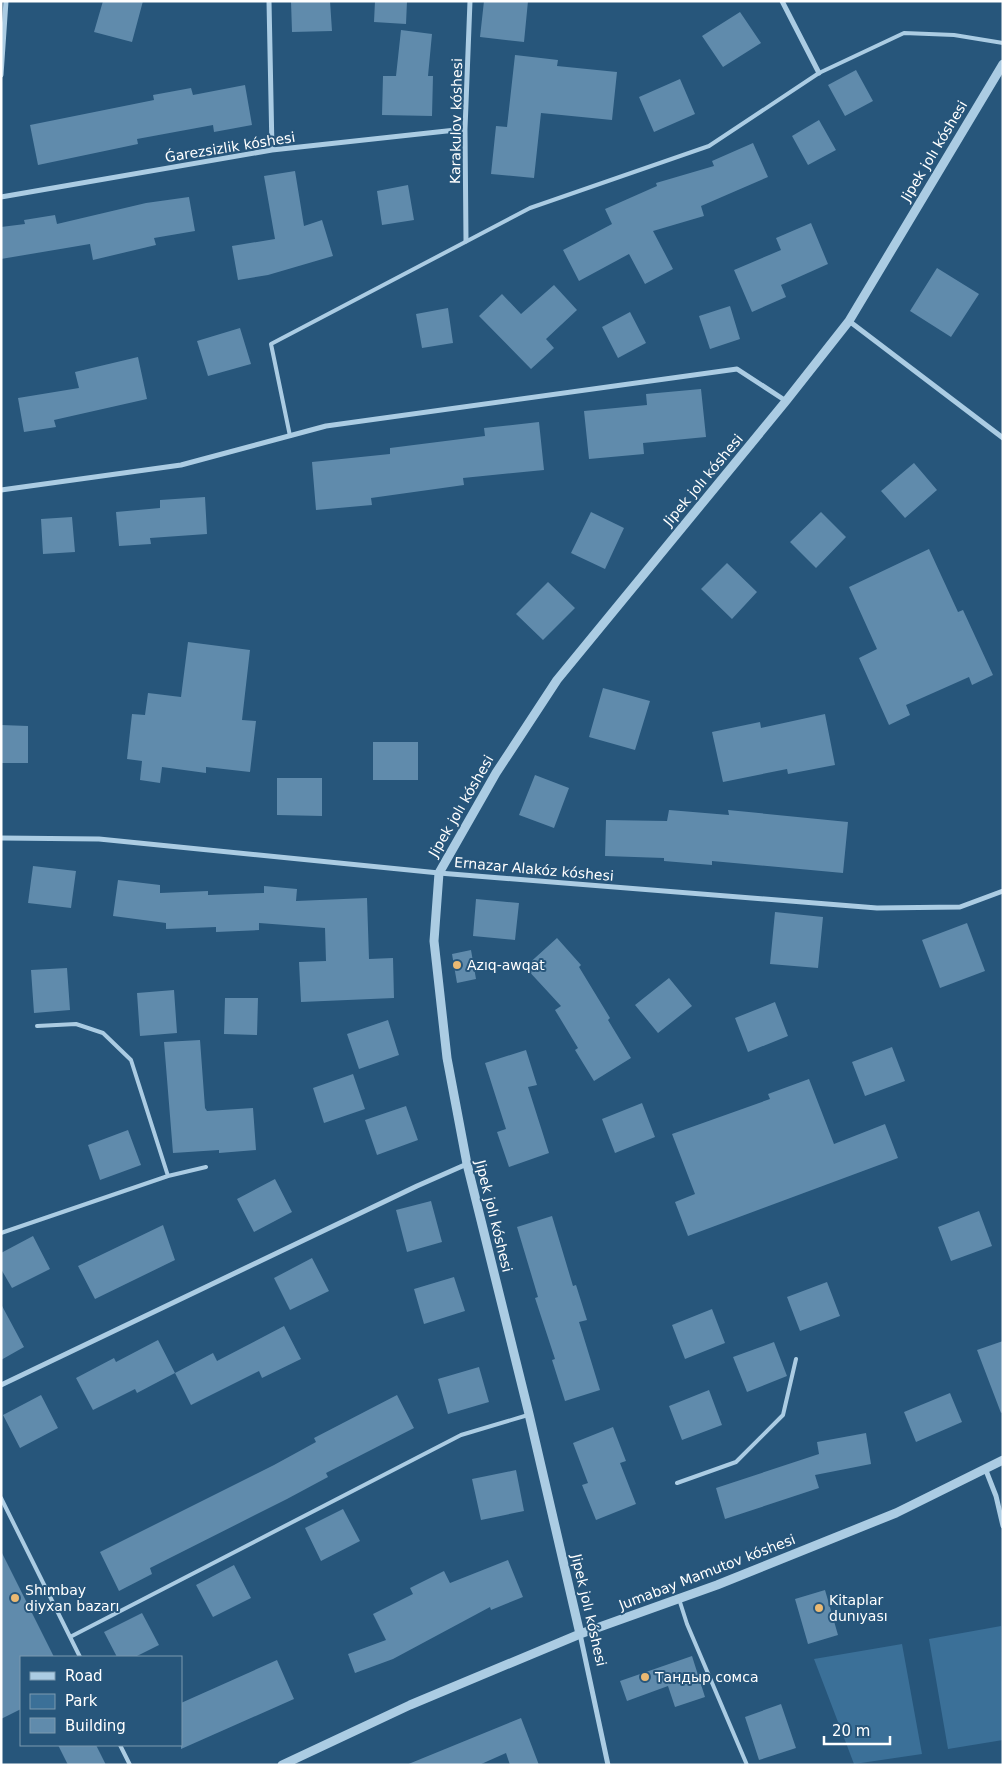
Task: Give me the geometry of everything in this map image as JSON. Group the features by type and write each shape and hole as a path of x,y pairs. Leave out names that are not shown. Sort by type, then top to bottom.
{"street":[{"path":"1,75 6,1"},
{"path":"270,1 272,150"},
{"name":"Karakulov kóshesi","path":"466,241 465,129 470,1"},
{"path":"782,1 819,73"},
{"name":"Jipek jolı kóshesi","path":"608,1765 588,1661 467,1164 447,1058 434,941 439,872 496,773 557,680 786,401 849,321 1003,64"},
{"name":"Ǵarezsizlik kóshesi","path":"1,197 272,150 465,129"},
{"path":"849,321 1003,438"},
{"path":"1,490 181,464 326,426 737,369 786,401"},
{"name":"Ernazar Alakóz kóshesi","path":"1,838 99,839 439,872 877,908 960,907 1003,891"},
{"path":"1,1385 417,1186 467,1164"},
{"name":"Jumabay Mamutov kóshesi","path":"282,1765 410,1705 580,1634 679,1599 896,1513 1003,1460"},
{"path":"985,1468 996,1496 1003,1526"}],"lane":[{"path":"290,436 271,344 530,208 709,146 819,73 904,33 954,35 1003,43"},
{"path":"37,1026 76,1024 103,1034 131,1060 168,1176"},
{"path":"1,1233 168,1176 206,1166"},
{"path":"677,1483 736,1462 784,1415 796,1358"},
{"path":"70,1638 461,1435 529,1414"},
{"path":"1,1498 79,1656"},
{"path":"679,1599 687,1624 747,1765"},
{"path":"120,1746 130,1765"}],"green space":[{"path":"1001,1626 1003,1740 948,1749 929,1639"},
{"path":"902,1644 922,1754 854,1764 814,1659"}],"building":[{"path":"103,1 143,1 132,42 94,32"},
{"path":"291,1 330,1 332,31 292,32"},
{"path":"375,1 407,1 406,24 374,22"},
{"path":"484,1 528,1 524,42 480,37"},
{"path":"740,12 761,43 723,67 702,36"},
{"path":"401,30 432,34 428,76 433,76 432,116 382,115 383,76 396,76"},
{"path":"515,55 558,60 557,66 617,72 612,120 541,113 534,178 491,174 496,126 507,127"},
{"path":"856,70 873,101 845,116 828,85"},
{"path":"680,79 695,114 654,132 639,97"},
{"path":"245,85 252,125 214,132 213,125 137,139 138,144 38,165 30,125 154,100 153,95 191,88 193,95"},
{"path":"819,120 836,150 808,165 792,136"},
{"path":"753,143 768,177 701,206 704,216 653,231 673,269 645,284 629,254 579,281 563,250 612,224 605,209 657,186 656,183 714,166 712,161"},
{"path":"295,171 304,226 322,220 333,256 268,275 238,280 232,246 275,239 264,176"},
{"path":"408,185 414,220 382,225 377,191"},
{"path":"189,197 195,231 154,238 156,245 93,260 90,244 1,259 1,227 25,224 24,220 55,215 57,224 146,203"},
{"path":"811,223 828,264 781,285 786,297 752,312 734,270 781,250 776,238"},
{"path":"937,268 979,294 951,337 910,311"},
{"path":"554,285 577,310 546,339 554,348 531,369 479,316 502,294 521,314"},
{"path":"730,306 740,339 710,349 699,316"},
{"path":"448,308 453,343 422,348 416,314"},
{"path":"630,312 646,343 618,358 602,327"},
{"path":"240,328 251,364 208,376 197,341"},
{"path":"138,357 147,399 54,420 56,427 24,432 18,398 79,388 75,372"},
{"path":"701,389 706,437 643,443 644,454 589,459 584,411 647,405 646,394"},
{"path":"539,422 544,470 463,478 464,485 371,498 372,505 316,510 312,462 390,454 390,448 485,436 484,428"},
{"path":"914,463 937,490 905,518 881,491"},
{"path":"205,497 207,534 150,538 151,544 119,546 116,512 160,508 160,500"},
{"path":"591,512 624,528 605,569 571,553"},
{"path":"821,512 846,537 816,568 790,542"},
{"path":"72,517 75,552 43,554 41,519"},
{"path":"929,549 958,612 963,610 993,675 972,685 969,677 906,705 910,715 889,725 859,658 877,649 849,587"},
{"path":"727,563 757,592 732,619 701,589"},
{"path":"548,582 575,608 543,640 516,614"},
{"path":"188,642 250,650 242,720 256,721 250,772 206,767 206,773 162,767 160,783 140,780 142,761 127,759 132,714 145,715 148,693 181,697"},
{"path":"603,688 650,701 635,750 589,737"},
{"path":"825,714 835,765 788,774 787,769 723,782 712,732 760,722 761,728"},
{"path":"1,725 28,726 28,763 1,763"},
{"path":"373,742 418,742 418,780 373,780"},
{"path":"535,775 569,788 554,828 519,815"},
{"path":"277,778 322,778 322,816 277,815"},
{"path":"669,810 729,815 728,810 848,822 843,873 712,861 712,865 664,861 664,858 605,856 606,820 667,821"},
{"path":"33,866 76,871 71,908 28,903"},
{"path":"118,880 160,885 160,893 208,891 208,895 264,893 264,886 297,889 296,901 367,898 369,959 393,958 394,998 301,1002 299,962 326,961 325,928 259,923 259,930 216,932 216,927 166,929 166,923 113,916"},
{"path":"476,899 519,903 515,940 473,936"},
{"path":"775,912 823,917 818,968 770,964"},
{"path":"967,923 985,971 940,988 922,940"},
{"path":"557,938 581,965 579,967 610,1018 608,1020 631,1058 594,1081 575,1050 578,1048 555,1010 561,1006 525,967"},
{"path":"471,950 476,979 457,983 452,954"},
{"path":"67,968 70,1010 34,1013 31,970"},
{"path":"669,978 692,1006 658,1033 635,1005"},
{"path":"174,990 177,1033 140,1036 137,993"},
{"path":"225,998 258,998 257,1035 224,1034"},
{"path":"775,1002 788,1036 748,1052 735,1018"},
{"path":"388,1020 399,1055 359,1069 347,1034"},
{"path":"200,1040 205,1108 207,1111 253,1108 256,1150 219,1153 219,1150 173,1153 164,1042"},
{"path":"892,1047 905,1081 865,1096 852,1062"},
{"path":"526,1050 537,1085 528,1087 549,1153 509,1167 497,1132 506,1129 485,1063"},
{"path":"353,1074 365,1109 324,1123 313,1088"},
{"path":"809,1079 834,1144 885,1124 898,1158 688,1236 675,1202 695,1194 672,1134 770,1099 768,1094"},
{"path":"642,1103 655,1137 615,1153 602,1119"},
{"path":"406,1106 418,1140 377,1155 365,1120"},
{"path":"128,1130 141,1165 100,1180 88,1145"},
{"path":"275,1179 292,1212 254,1232 237,1199"},
{"path":"431,1201 442,1242 407,1252 396,1210"},
{"path":"979,1211 992,1246 951,1261 938,1227"},
{"path":"552,1216 573,1286 576,1285 587,1320 579,1322 600,1390 565,1401 552,1360 555,1359 535,1298 538,1297 517,1227"},
{"path":"163,1225 175,1260 95,1299 78,1266"},
{"path":"33,1236 50,1269 12,1288 1,1269 1,1253"},
{"path":"312,1258 329,1291 290,1310 274,1278"},
{"path":"454,1277 465,1311 424,1324 414,1289"},
{"path":"827,1282 840,1316 800,1331 787,1297"},
{"path":"1,1304 24,1347 1,1360"},
{"path":"712,1309 725,1343 685,1359 672,1325"},
{"path":"284,1326 301,1359 262,1378 259,1371 191,1405 175,1373 213,1353 217,1361"},
{"path":"158,1340 175,1373 137,1393 135,1389 93,1410 76,1378 114,1358 116,1362"},
{"path":"1003,1341 1003,1412 1001,1413 977,1350"},
{"path":"774,1342 787,1376 747,1392 733,1357"},
{"path":"479,1367 489,1402 448,1414 438,1379"},
{"path":"709,1390 722,1425 682,1440 669,1406"},
{"path":"950,1393 962,1422 916,1442 904,1412"},
{"path":"41,1395 58,1428 20,1448 3,1415"},
{"path":"397,1395 414,1428 326,1473 328,1477 287,1499 150,1568 152,1574 119,1591 100,1552 274,1465 316,1442 314,1438"},
{"path":"613,1427 626,1461 620,1463 636,1504 596,1520 582,1485 588,1483 573,1443"},
{"path":"866,1433 871,1464 815,1475 819,1488 725,1519 716,1488 819,1454 817,1442"},
{"path":"516,1470 524,1511 481,1520 472,1479"},
{"path":"343,1509 360,1541 321,1561 305,1528"},
{"path":"1,1551 54,1656 20,1656 20,1710 1,1719"},
{"path":"508,1560 523,1597 491,1610 490,1607 393,1659 355,1673 348,1654 386,1640 373,1614 413,1594 410,1588 444,1571 450,1583"},
{"path":"234,1565 251,1598 213,1617 196,1585"},
{"path":"825,1590 838,1635 808,1644 795,1599"},
{"path":"142,1613 159,1645 137,1656 116,1656 104,1632"},
{"path":"692,1656 705,1697 675,1707 668,1686 627,1701 620,1681"},
{"path":"277,1660 294,1699 181,1749 182,1703"},
{"path":"781,1704 796,1748 759,1760 745,1717"},
{"path":"521,1718 539,1765 510,1765 506,1753 479,1765 406,1765"},
{"path":"58,1746 96,1746 106,1765 68,1765"}],"place":[{"name":"Azıq-awqat","path":"457,965"},
{"name":"Shımbay diyxan bazarı","path":"15,1598"},
{"name":"Kitaplar dunıyası","path":"819,1608"},
{"name":"Тандыр сомса","path":"645,1677"}]}
